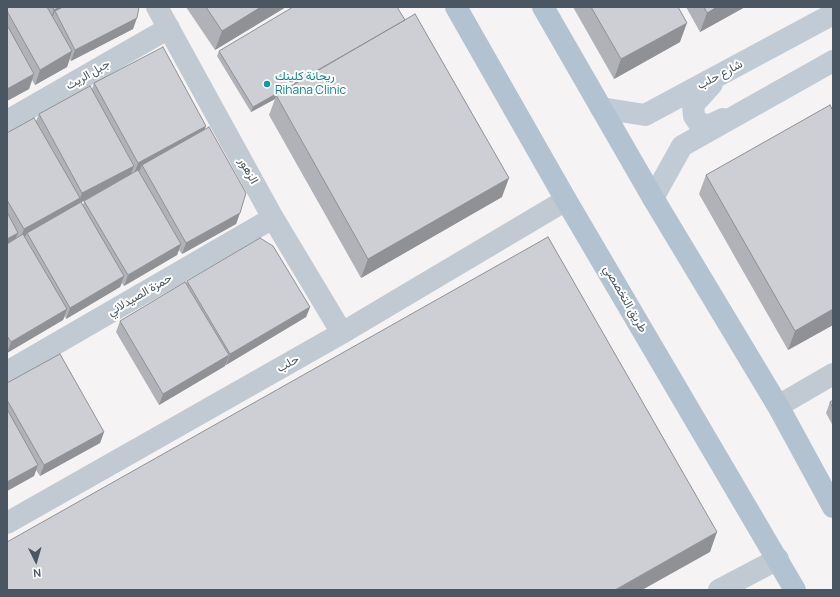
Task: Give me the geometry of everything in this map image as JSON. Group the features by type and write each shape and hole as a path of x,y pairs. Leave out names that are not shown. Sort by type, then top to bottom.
{"main road":[{"name":"طريق التخصصي","path":"456,7 566,200 795,590"},
{"path":"543,7 653,198 778,406 833,506"}],"street":[{"name":"الزهور","path":"158,7 273,218 342,333"},
{"name":"شارع حلب","path":"601,108 645,115 833,14"},
{"name":"جبل الريث","path":"7,121 169,28"},
{"path":"653,198 682,146 833,61"},
{"path":"726,72 703,92 693,105 694,116 698,122 708,126 748,109"},
{"name":"حلب","path":"7,523 342,333 566,200"},
{"name":"حمزة الصيدلاني","path":"7,372 273,218"},
{"path":"778,406 833,374"},
{"path":"719,590 778,559"}],"building":[{"path":"7,7 47,7 72,51 40,70 7,11"},
{"path":"63,7 139,7 137,18 75,50 55,11"},
{"path":"206,7 261,7 222,31"},
{"name":"ريحانة كلينك Rihana Clinic","path":"293,7 397,7 405,20 253,107 219,51"},
{"path":"591,7 678,7 687,23 621,59"},
{"path":"704,7 717,7 707,13"},
{"path":"415,14 509,178 368,259 276,95"},
{"path":"7,25 34,74 7,89"},
{"path":"163,47 206,126 138,163 94,83"},
{"path":"90,86 134,166 82,193 39,114"},
{"path":"830,105 833,111 833,309 795,331 706,175"},
{"path":"34,118 80,198 24,229 7,200 7,133"},
{"path":"209,127 246,193 240,213 186,243 142,165"},
{"path":"138,170 181,244 128,275 84,201"},
{"path":"81,202 124,276 70,308 27,233"},
{"path":"7,212 18,233 7,239"},
{"path":"23,234 67,309 11,342 7,336 7,244"},
{"path":"548,237 717,532 615,590 7,590 7,542"},
{"path":"260,238 273,246 310,307 230,354 187,281"},
{"path":"185,282 229,355 163,394 120,321"},
{"path":"60,354 104,432 44,465 7,400 7,383"},
{"path":"833,400 833,408 830,402"},
{"path":"7,409 38,465 7,482"}],"place":[{"name":"ريحانة كلينك Rihana Clinic","path":"267,84"}]}
